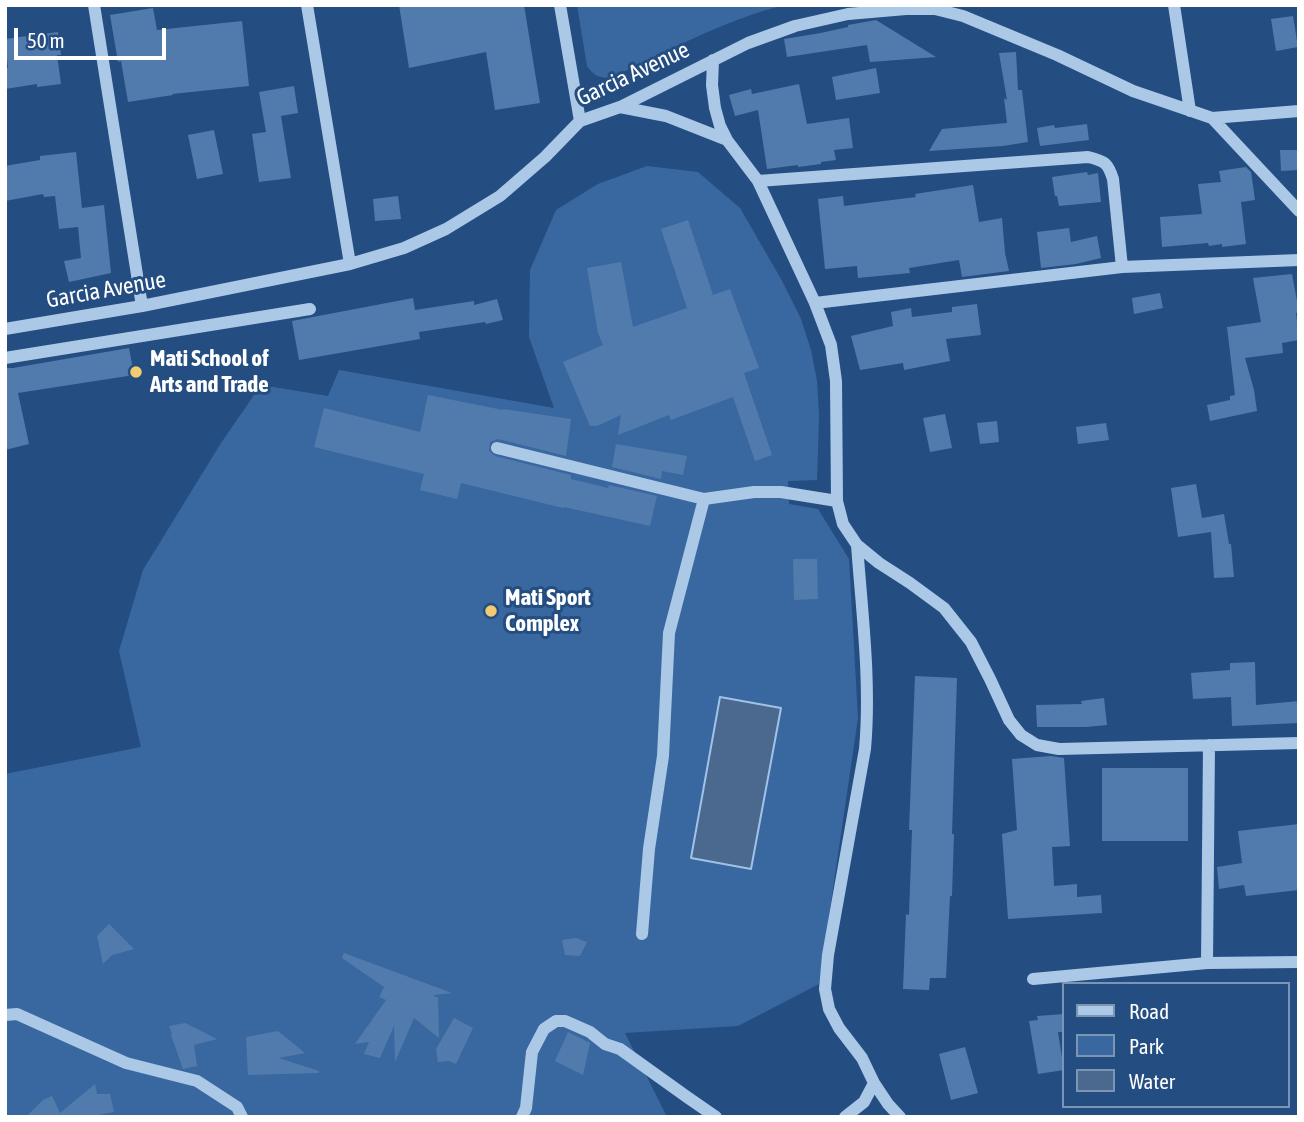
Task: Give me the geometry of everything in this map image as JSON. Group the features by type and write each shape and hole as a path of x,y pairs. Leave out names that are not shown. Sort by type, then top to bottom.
{"street":[{"path":"94,5 142,306"},
{"path":"307,5 350,264"},
{"path":"560,5 580,121"},
{"path":"1174,5 1190,111"},
{"name":"Garcia Avenue","path":"5,329 142,306 350,264 404,248 446,229 500,195 545,157 580,121 620,107 748,43 795,26 848,14 906,9 963,11 1133,91 1212,118 1299,111"},
{"path":"713,60 712,85 720,126 727,140 758,181 815,303 831,345 836,381 837,500 843,524 858,545 879,563 944,608 971,642 1009,720 1021,735 1037,745 1059,749 1299,743"},
{"path":"620,107 666,116 727,140"},
{"path":"1212,118 1299,211"},
{"path":"758,181 1088,157 1101,160 1109,166 1113,179 1122,267"},
{"path":"815,303 1122,267 1299,260"},
{"path":"5,358 310,309"},
{"path":"497,448 704,499 754,492 782,492 837,500"},
{"path":"642,934 649,849 663,756 669,634 704,499"},
{"path":"858,545 866,678 865,749 828,955 825,989 829,1009 839,1028 862,1058 888,1104 900,1117"},
{"path":"1207,963 1209,746"},
{"path":"1033,979 1207,963 1299,962"},
{"path":"5,1015 17,1014 126,1063 197,1081 237,1107 242,1117"},
{"path":"522,1117 526,1108 532,1052 544,1029 556,1021 565,1021 590,1032 604,1044 620,1049 716,1117"},
{"path":"845,1117 864,1102 874,1083"}],"green space":[{"path":"577,5 784,5 717,28 611,78 603,78 587,66"},
{"name":"Mati Sport Complex","path":"647,166 698,172 740,208 801,319 811,350 817,381 819,416 817,480 788,481 789,504 818,509 849,559 858,718 819,984 738,1026 625,1033 667,1117 5,1117 5,774 141,747 119,651 143,570 221,443 261,385 328,396 339,370 554,408 529,337 530,270 556,210 598,184"}],"water":[{"path":"720,697 781,708 751,869 691,858"}],"building":[{"path":"399,5 524,5 540,103 495,110 486,52 409,68"},
{"path":"153,8 157,30 242,21 249,86 172,94 128,102 110,15"},
{"path":"1293,16 1298,47 1276,51 1271,19"},
{"path":"876,20 936,57 870,62 867,45 787,57 784,39"},
{"path":"58,32 61,55 57,55 61,84 37,87 37,84 5,89 5,68 8,68 5,39"},
{"path":"1016,52 1018,90 1022,90 1028,142 929,151 942,129 1007,123 1004,98 1007,100 999,53"},
{"path":"876,68 880,93 836,100 832,77"},
{"path":"799,84 807,124 849,118 853,148 834,150 836,160 821,164 767,169 758,110 735,116 729,95 751,89 752,94"},
{"path":"294,86 298,113 281,116 291,178 259,182 252,134 266,132 259,92"},
{"path":"1087,124 1089,140 1040,146 1037,128"},
{"path":"214,130 223,174 197,179 188,135"},
{"path":"1280,150 1299,150 1299,170 1281,171"},
{"path":"76,152 82,208 104,205 111,273 69,282 64,261 81,258 78,227 59,229 55,196 44,197 43,194 5,201 5,166 40,160 40,156"},
{"path":"1246,167 1251,172 1255,200 1241,202 1246,244 1222,247 1222,244 1209,246 1208,243 1162,247 1160,217 1202,214 1198,184 1221,182 1219,171"},
{"path":"1087,172 1088,175 1098,173 1101,202 1059,206 1052,177"},
{"path":"973,185 979,222 1002,218 1009,271 962,277 959,260 909,268 910,273 858,278 857,266 825,269 818,199 843,196 844,206 916,197 915,194"},
{"path":"398,196 401,219 375,221 373,199"},
{"path":"688,220 713,295 730,289 759,368 744,373 772,455 755,461 733,397 671,420 669,415 618,435 621,415 597,426 590,426 563,362 603,345 598,333 587,268 621,262 633,327 687,308 661,229"},
{"path":"1069,228 1071,242 1097,236 1101,258 1041,268 1037,232"},
{"path":"1292,274 1299,312 1296,313 1299,340 1282,343 1283,353 1245,358 1257,411 1210,421 1207,405 1230,400 1230,396 1235,395 1227,327 1261,322 1253,278"},
{"path":"1160,293 1163,308 1134,314 1132,298"},
{"path":"413,298 415,310 474,301 474,305 497,299 503,320 419,332 420,339 299,360 292,321"},
{"path":"977,304 981,335 946,339 950,361 904,370 903,363 860,370 851,336 893,326 891,312 911,308 912,317 952,312 952,307"},
{"path":"129,348 134,375 18,393 29,444 5,450 5,368"},
{"path":"428,395 503,410 571,419 566,456 498,439 490,442 489,451 495,456 571,475 571,479 657,496 650,526 461,483 457,499 420,490 424,474 314,447 324,408 420,432"},
{"path":"945,414 952,448 930,452 923,418"},
{"path":"997,421 999,442 980,444 977,423"},
{"path":"1106,423 1109,440 1078,444 1076,427"},
{"path":"616,444 687,456 683,475 662,471 661,479 612,467"},
{"path":"1196,484 1202,518 1224,514 1231,544 1234,577 1214,578 1211,532 1178,537 1171,488"},
{"path":"793,559 817,559 818,599 794,600"},
{"path":"1255,662 1256,705 1299,701 1299,723 1232,726 1231,697 1193,699 1191,673 1230,670 1230,663"},
{"path":"915,676 957,678 952,896 946,978 930,978 929,990 903,989 906,914 909,915 912,830 909,830"},
{"path":"1104,698 1107,725 1037,727 1036,705 1082,704 1081,701"},
{"path":"1051,756 1064,758 1070,846 1052,847 1054,886 1077,884 1077,897 1101,895 1102,913 1008,919 1002,834 1017,830 1012,759"},
{"path":"1102,768 1188,768 1188,841 1102,841"},
{"path":"1299,824 1299,890 1246,896 1244,885 1219,889 1217,867 1242,863 1238,831"},
{"path":"109,924 134,949 112,955 103,964 97,936"},
{"path":"576,938 587,942 580,956 565,955 562,940"},
{"path":"344,953 452,993 434,995 438,997 439,1038 414,1018 395,1062 394,1026 380,1058 364,1054 369,1042 355,1044 386,1000 379,997 384,987 342,958"},
{"path":"1062,1014 1062,1032 1058,1032 1062,1070 1038,1074 1029,1021 1038,1020 1037,1016"},
{"path":"454,1018 473,1028 456,1064 449,1061 438,1062 436,1049"},
{"path":"185,1023 217,1039 194,1045 197,1066 183,1069 169,1026"},
{"path":"278,1031 305,1053 279,1058 319,1073 248,1075 246,1037"},
{"path":"568,1032 590,1043 583,1075 555,1061"},
{"path":"965,1047 978,1093 951,1100 939,1054"},
{"path":"95,1084 97,1094 110,1094 114,1112 88,1117 26,1117 43,1100 52,1096 60,1113"}],"place":[{"name":"Mati School of Arts and Trade","path":"136,372"},
{"name":"Mati Sport Complex","path":"491,611"}]}
